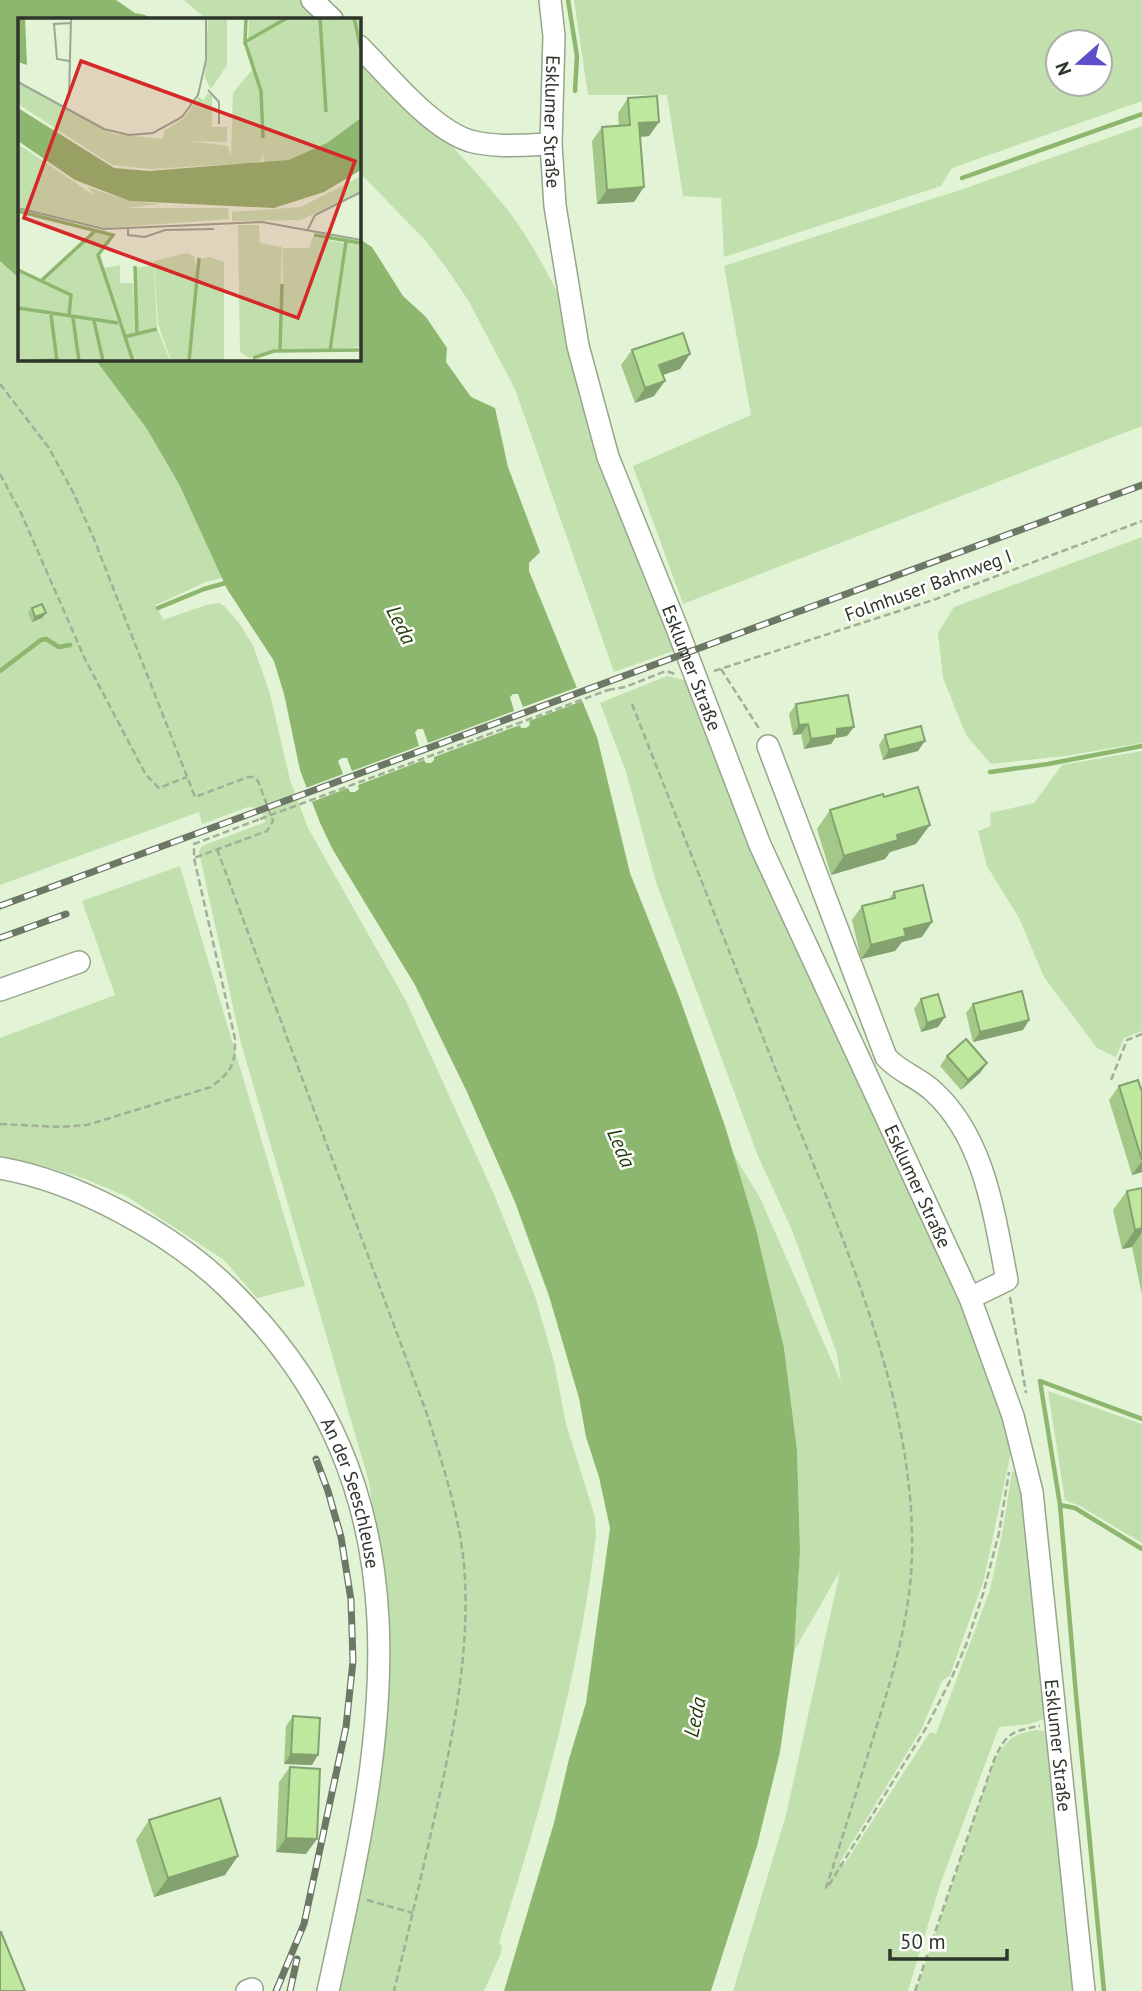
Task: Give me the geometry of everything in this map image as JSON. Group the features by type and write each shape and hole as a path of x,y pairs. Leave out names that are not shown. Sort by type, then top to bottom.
{"street":[{"path":"312,0 331,18"},
{"name":"Esklumer Straße","path":"550,0 554,36 551,144 555,205 572,313 598,427 618,487 679,633 760,845 970,1298 1013,1416 1024,1455 1032,1492 1084,1991"},
{"path":"360,47 430,117 457,136 486,144 551,144"},
{"path":"768,746 886,1057 892,1065 934,1091 956,1118 974,1150 989,1193 1007,1280 970,1298"},
{"path":"0,990 79,962"},
{"name":"An der Seeschleuse","path":"0,1168 80,1193 121,1212 164,1237 207,1267 256,1315 294,1362 334,1432 351,1472 373,1562 378,1610 379,1685 363,1833 328,1991"}],"path":[{"path":"0,384 49,448 74,494 195,797 248,777 258,781 273,821 271,827 194,858"},
{"path":"0,474 21,513 85,659 146,775 159,788 187,777"},
{"name":"Folmhuser Bahnweg I","path":"768,746 722,669 923,603 1142,521"},
{"path":"0,1124 60,1128 87,1125 211,1087 225,1077 235,1062 235,1039 194,858 194,844 608,690 625,687 666,671"},
{"path":"632,704 834,1216 875,1336 903,1444 911,1498 909,1602 900,1650 825,1891 926,1727 953,1677 969,1636 999,1533 1007,1476 1016,1461 1024,1455"},
{"path":"217,849 428,1417 460,1535 466,1619 458,1697 446,1768 394,1991"},
{"path":"1111,1080 1127,1040 1142,1034"},
{"path":"1007,1280 1026,1393"},
{"path":"915,1991 1003,1740 1015,1731 1057,1722"},
{"path":"360,1898 413,1913"}],"shaded area":[{"path":"184,0 308,0 326,18 205,18"},
{"path":"574,0 1142,0 1142,101 952,168 941,186 724,257 721,198 683,196 667,95 588,95"},
{"path":"360,53 489,187 521,228 559,295 676,650 614,672 515,389 468,300 425,240 360,173"},
{"path":"1142,126 1142,426 683,604 633,466 751,415 724,266 963,189"},
{"path":"0,228 18,244 18,360 125,360 242,573 206,582 156,605 163,620 219,603 239,623 253,645 270,694 290,780 308,828 406,1001 493,1192 535,1296 554,1362 566,1424 595,1517 596,1536 580,1639 557,1741 499,1942 501,1953 484,1991 328,1991 379,1685 387,1608 369,1482 241,1043 199,852 201,847 207,844 265,822 260,808 248,807 202,824 199,812 0,885"},
{"path":"1142,537 1142,743 1065,756 991,764 966,735 943,678 938,633 954,607"},
{"path":"667,676 689,681 729,795 759,868 973,1330 1012,1447 984,1579 950,1675 942,1681 921,1730 840,1862 844,1865 930,1732 936,1734 990,1590 1012,1471 1018,1473 1034,1567 1047,1706 1044,1719 1029,1724 999,1727 940,1885 908,1991 733,1991 786,1815 840,1571 794,1651 800,1551 797,1450 784,1348 756,1229 732,1152 760,1198 841,1382 837,1354 792,1230 758,1156 656,882 626,772 600,703"},
{"path":"1142,751 1142,1031 1124,1038 1116,1057 1097,1048 1044,977 1019,918 987,866 978,831 991,826 990,813 1034,803 1062,765"},
{"path":"180,866 305,1286 257,1298 224,1260 128,1197 85,1179 38,1164 0,1156 0,1038 115,995 82,901"},
{"path":"1048,1391 1142,1424 1142,1543 1065,1500"},
{"path":"1035,1730 1044,1731 1049,1739 1077,1991 916,1991 994,1760 1010,1739"}],"water":[{"path":"0,0 116,0 135,13 150,18 18,18 18,277 0,261"},
{"name":"Leda","path":"360,240 372,247 403,296 426,317 447,348 446,362 471,397 495,408 508,467 540,552 529,563 529,571 597,737 630,873 680,999 725,1126 756,1229 784,1348 797,1450 800,1551 794,1651 780,1752 757,1846 711,1991 504,1991 586,1703 610,1528 599,1477 549,1296 515,1202 467,1092 415,985 333,850 320,823 300,770 274,661 227,589 179,484 147,429 96,360 360,360"}],"pier":[{"path":"581,686 585,700 529,721 530,725 526,728 521,728 520,725 434,757 431,763 424,760 358,785 359,789 355,792 350,792 348,788 309,803 303,789 343,774 338,761 342,758 347,758 352,771 419,746 415,732 418,729 423,729 428,743 514,711 510,697 513,694 518,694 523,707"}],"building":[{"path":"657,96 659,122 639,123 644,187 607,190 602,127 630,125 628,98"},
{"path":"683,333 690,354 659,365 665,381 645,388 632,350"},
{"path":"42,604 46,613 35,617 32,608"},
{"path":"848,695 854,727 837,729 837,735 811,739 808,724 799,725 796,704"},
{"path":"921,726 925,741 889,750 885,735"},
{"path":"918,787 930,825 897,835 898,840 844,856 830,810"},
{"path":"923,885 932,922 904,929 906,936 871,945 862,906 895,898 894,892"},
{"path":"1022,991 1029,1020 980,1032 973,1004"},
{"path":"938,994 945,1017 927,1023 921,999"},
{"path":"966,1039 987,1063 968,1080 947,1056"},
{"path":"1138,1080 1142,1092 1142,1160 1119,1086"},
{"path":"1142,1188 1142,1228 1135,1230 1127,1191"},
{"path":"293,1716 320,1718 318,1755 291,1754"},
{"path":"290,1767 320,1769 317,1839 286,1838"},
{"path":"220,1798 238,1856 168,1878 149,1820"},
{"path":"1,1932 25,1991 0,1991"}],"waterway":[{"path":"568,0 577,56 575,91"},
{"path":"962,178 1142,114"},
{"path":"158,608 229,582"},
{"path":"0,671 41,640 46,639 59,647 70,645"},
{"path":"990,772 1142,746"},
{"path":"1104,1991 1060,1505 1040,1381 1142,1419"},
{"path":"1060,1505 1075,1508 1142,1549"}],"railway":[{"path":"0,906 1142,485"},
{"path":"0,938 66,914"},
{"path":"276,1991 304,1924 346,1727 353,1661 351,1600 341,1537 316,1459"},
{"path":"290,1991 297,1959"}]}
